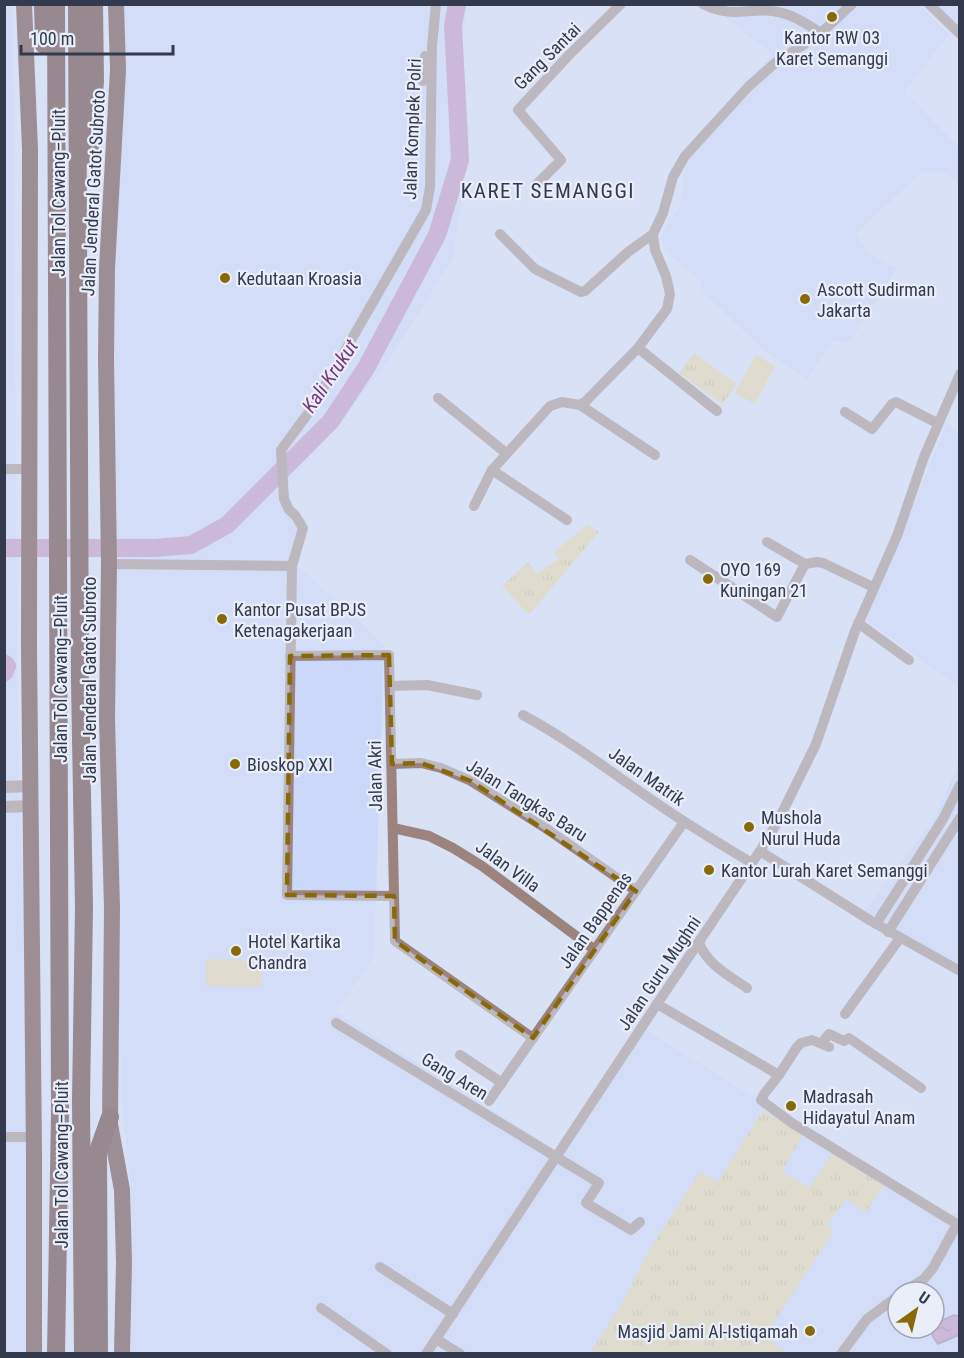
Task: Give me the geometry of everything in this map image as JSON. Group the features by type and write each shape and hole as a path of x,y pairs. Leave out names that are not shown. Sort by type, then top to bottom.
{"highway":[{"path":"24,4 30,149 30,806 34,1353"},
{"path":"43,4 44,46 57,109"},
{"name":"Jalan Tol Cawang–Pluit","path":"56,4 60,1112 56,1353"},
{"name":"Jalan Tol Cawang–Pluit","path":"77,4 84,907 81,1100 83,1353"},
{"path":"79,266 95,81 94,4"},
{"name":"Jalan Jenderal Gatot Subroto","path":"116,4 118,70 107,268 109,559 106,718 112,897 110,1133 122,1190 124,1262 122,1353"},
{"path":"99,1353 98,1150 110,1117"}],"street":[{"path":"423,81 430,4"},
{"name":"Jalan Komplek Polri","path":"394,896 287,895 292,566 303,528 296,515 288,510 284,499 281,450 317,400 426,210 430,187 432,46 436,4"},
{"name":"Gang Santai","path":"535,186 561,160 518,110 621,4"},
{"path":"703,4 727,13 779,12 821,33"},
{"path":"500,234 535,269 581,292 585,291 628,252 653,234 663,213 673,177 685,156 749,86 774,63 821,33 852,4"},
{"path":"929,4 960,34"},
{"path":"580,405 602,386 638,348 667,309 670,294 666,276 655,250 653,234"},
{"path":"638,348 717,411"},
{"name":"Jalan Guru Mughni","path":"426,1353 777,823 816,744 858,623 897,536 937,423 960,374"},
{"path":"438,398 506,453"},
{"path":"845,411 872,429 896,402 937,423"},
{"path":"474,506 492,470 556,403 580,405 655,455"},
{"path":"4,469 30,469"},
{"path":"492,470 567,520"},
{"path":"767,542 806,564 823,563 873,587"},
{"path":"109,559 292,566"},
{"path":"690,560 777,617 806,564"},
{"path":"858,623 909,660"},
{"name":"Jalan Akri","path":"290,656 389,655 394,896"},
{"path":"390,686 427,685 477,695"},
{"name":"Jalan Matrik","path":"523,715 553,731 684,822 752,863"},
{"name":"Jalan Tangkas Baru","path":"392,764 421,763 441,768 471,781 547,829 636,891"},
{"path":"876,924 943,819 960,785"},
{"path":"4,787 30,786"},
{"path":"4,807 30,806"},
{"path":"888,932 958,822 943,819"},
{"name":"Jalan Bappenas","path":"489,1101 684,822"},
{"name":"Jalan Villa","path":"393,828 429,836 453,848 482,866 595,950"},
{"path":"760,851 888,932 960,971"},
{"path":"903,880 916,888"},
{"path":"394,896 395,940 533,1038"},
{"path":"845,1014 900,938"},
{"path":"699,943 704,955 747,988"},
{"path":"657,1004 778,1075"},
{"name":"Gang Aren","path":"336,1023 599,1183 586,1203 631,1230 640,1222"},
{"path":"921,1088 849,1038 844,1041 829,1034 826,1045 812,1040 801,1043 761,1100 792,1124 958,1226 933,1268 922,1280"},
{"path":"460,1055 502,1083"},
{"path":"4,1137 34,1137"},
{"path":"380,1267 453,1314"},
{"path":"841,1353 867,1319 886,1305"},
{"path":"321,1308 387,1353"},
{"path":"436,1339 460,1353"}],"highlighted area":[{"path":"389,655 392,764 421,763 471,781 636,891 533,1038 395,941 394,896 287,895 290,656"}],"shaded area":[{"path":"13,4 18,777 34,1137 28,1353 5,1354 4,5"},
{"path":"116,5 467,5 462,42 470,140 453,259 387,363 285,489 307,530 297,565 384,644 374,956 336,1012 560,1152 643,1028 944,1215 959,1212 959,1353 131,1353 131,1190 123,1116 107,718"},
{"path":"709,5 919,5 949,34 905,92 959,147 959,186 949,174 924,170 856,234 872,256 897,268 850,342 832,341 807,379 763,350 703,292 700,281 665,251 661,237 667,223 679,208 683,193 683,174 701,135 772,54"},
{"path":"934,5 959,5 959,29"},
{"path":"947,423 960,435 959,687 866,620"},
{"path":"959,762 959,976 860,917 935,817"}],"green space":[{"path":"694,353 737,384 722,404 679,373"},
{"path":"756,355 775,366 755,404 735,393"},
{"path":"587,525 599,532 529,615 502,586 528,562 536,574 559,559 554,552"},
{"path":"206,959 261,960 261,987 206,986"},
{"path":"763,1111 804,1134 782,1171 809,1188 833,1151 885,1184 866,1212 846,1199 827,1225 834,1231 764,1337 788,1353 590,1353 623,1302 650,1249 700,1172 717,1182"}],"water":[{"path":"954,1315 959,1316 959,1335 938,1344 935,1340 946,1340 946,1319"}],"waterway":[{"name":"Kali Krukut","path":"4,548 155,548 191,545 227,525 331,421 366,368 437,235 460,160 453,25 457,4"},
{"name":"Kali Krukut","path":"4,663 7,666 4,673"}],"place":[{"name":"Kantor RW 03 Karet Semanggi","path":"832,17"},
{"name":"Kedutaan Kroasia","path":"225,278"},
{"name":"Ascott Sudirman Jakarta","path":"805,299"},
{"name":"OYO 169 Kuningan 21","path":"708,579"},
{"name":"Kantor Pusat BPJS Ketenagakerjaan","path":"222,619"},
{"name":"Bioskop XXI","path":"235,764"},
{"name":"Mushola Nurul Huda","path":"749,827"},
{"name":"Kantor Lurah Karet Semanggi","path":"709,870"},
{"name":"Hotel Kartika Chandra","path":"236,951"},
{"name":"Madrasah Hidayatul Anam","path":"791,1106"},
{"name":"Masjid Jami Al-Istiqamah","path":"810,1331"}],"district":[{"name":"KARET SEMANGGI","path":"548,191"}]}
